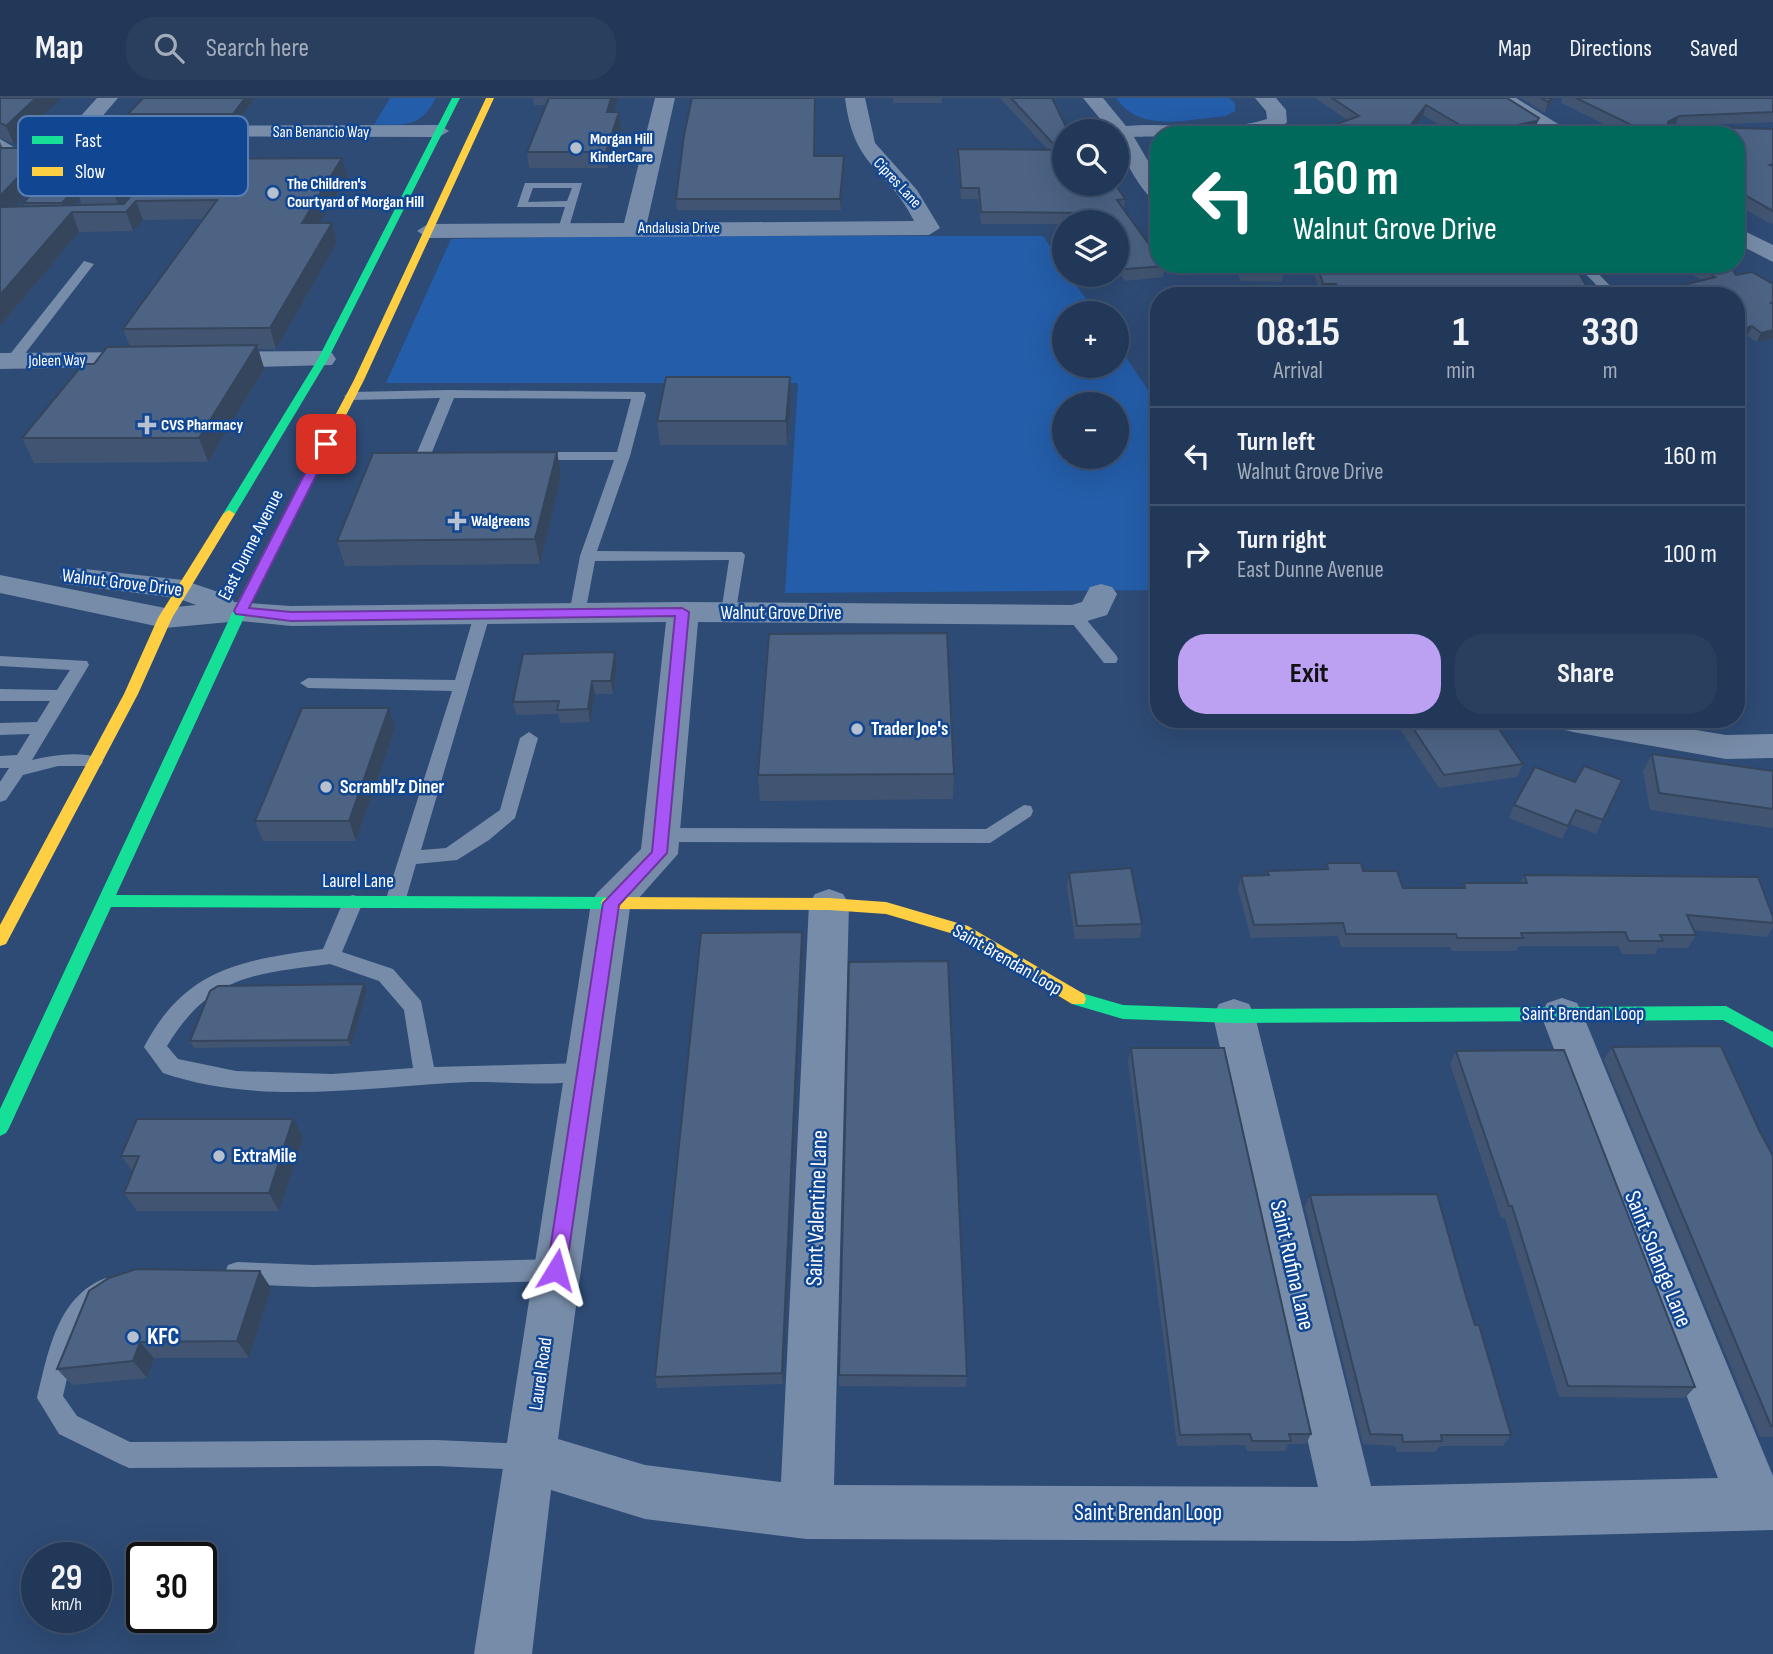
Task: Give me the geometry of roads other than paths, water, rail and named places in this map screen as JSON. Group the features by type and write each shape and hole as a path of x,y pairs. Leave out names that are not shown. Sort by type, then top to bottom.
{"main road":[{"name":"East Dunne Avenue","path":"0,940 131,694 165,618 336,359 410,189 456,98"},
{"name":"East Dunne Avenue","path":"0,1128 320,440 351,396 487,99"},
{"path":"410,189 420,192 423,198 416,222 428,231"},
{"path":"362,334 386,323"},
{"name":"Laurel Lane","path":"105,901 611,903"},
{"name":"Saint Brendan Loop","path":"611,903 829,904 886,908 961,930 1073,998 1123,1012 1234,1016 1726,1013 1773,1041"}],"street":[{"name":"San Benancio Way","path":"92,116 108,98"},
{"path":"634,229 665,98"},
{"name":"Cipres Lane","path":"855,98 858,131 875,163 923,211 929,228"},
{"path":"1093,98 1110,119"},
{"path":"1265,98 1276,110 1277,122 1265,126"},
{"path":"1502,98 1550,126"},
{"path":"1129,131 1150,130"},
{"name":"San Benancio Way","path":"248,135 439,131"},
{"path":"1129,146 1150,181"},
{"name":"Andalusia Drive","path":"428,231 929,228"},
{"path":"1745,239 1773,255"},
{"name":"Joleen Way","path":"6,361 336,359"},
{"name":"Walnut Grove Drive","path":"0,568 183,589 240,611"},
{"name":"Walnut Grove Drive","path":"0,584 165,618 240,611 291,617 682,612 1073,615"},
{"path":"1073,615 1096,608 1101,594"},
{"path":"611,903 659,853 682,612"},
{"path":"1614,728 1726,747 1773,746"},
{"name":"Laurel Road","path":"503,1654 529,1457 611,903"},
{"name":"Saint Valentine Lane","path":"806,1513 829,904"},
{"name":"Saint Solange Lane","path":"1562,1015 1764,1503"},
{"name":"Saint Rufina Lane","path":"1234,1016 1352,1514"},
{"name":"Saint Brendan Loop","path":"529,1457 645,1492 806,1513 1352,1514 1764,1503"}],"lane":[{"path":"0,142 11,155 18,156"},
{"path":"564,229 578,185 529,186 521,205 571,204"},
{"path":"6,361 88,264"},
{"path":"1591,273 1605,287"},
{"path":"449,394 424,455 456,457"},
{"path":"351,396 639,395 623,456 588,556 577,614"},
{"path":"525,456 623,456"},
{"path":"588,556 737,555 729,613"},
{"path":"395,902 482,615"},
{"path":"1073,615 1110,659"},
{"path":"0,661 81,665 42,728 13,764 0,796"},
{"path":"308,683 462,686"},
{"path":"0,695 62,696"},
{"path":"0,729 42,728"},
{"path":"409,857 450,855 482,835 508,813 529,738"},
{"path":"13,764 58,760 94,762"},
{"path":"661,835 990,836 1024,811"},
{"path":"330,957 353,902"},
{"path":"425,1076 414,1007 386,975 330,957 252,967 201,987 170,1018 155,1047 171,1067 236,1080 332,1083 425,1076 586,1072"},
{"path":"209,1272 313,1276 556,1270"},
{"path":"126,1280 88,1298 71,1321 50,1398 68,1425 129,1455 436,1453 529,1457"}],"place":[{"name":"Morgan Hill KinderCare","path":"576,148"},
{"name":"The Children's Courtyard of Morgan Hill","path":"273,193"},
{"name":"CVS Pharmacy","path":"147,425"},
{"name":"Walgreens","path":"457,521"},
{"name":"Trader Joe's","path":"857,729"},
{"name":"Scrambl'z Diner","path":"326,787"},
{"name":"ExtraMile","path":"219,1156"},
{"name":"KFC","path":"133,1337"}]}
